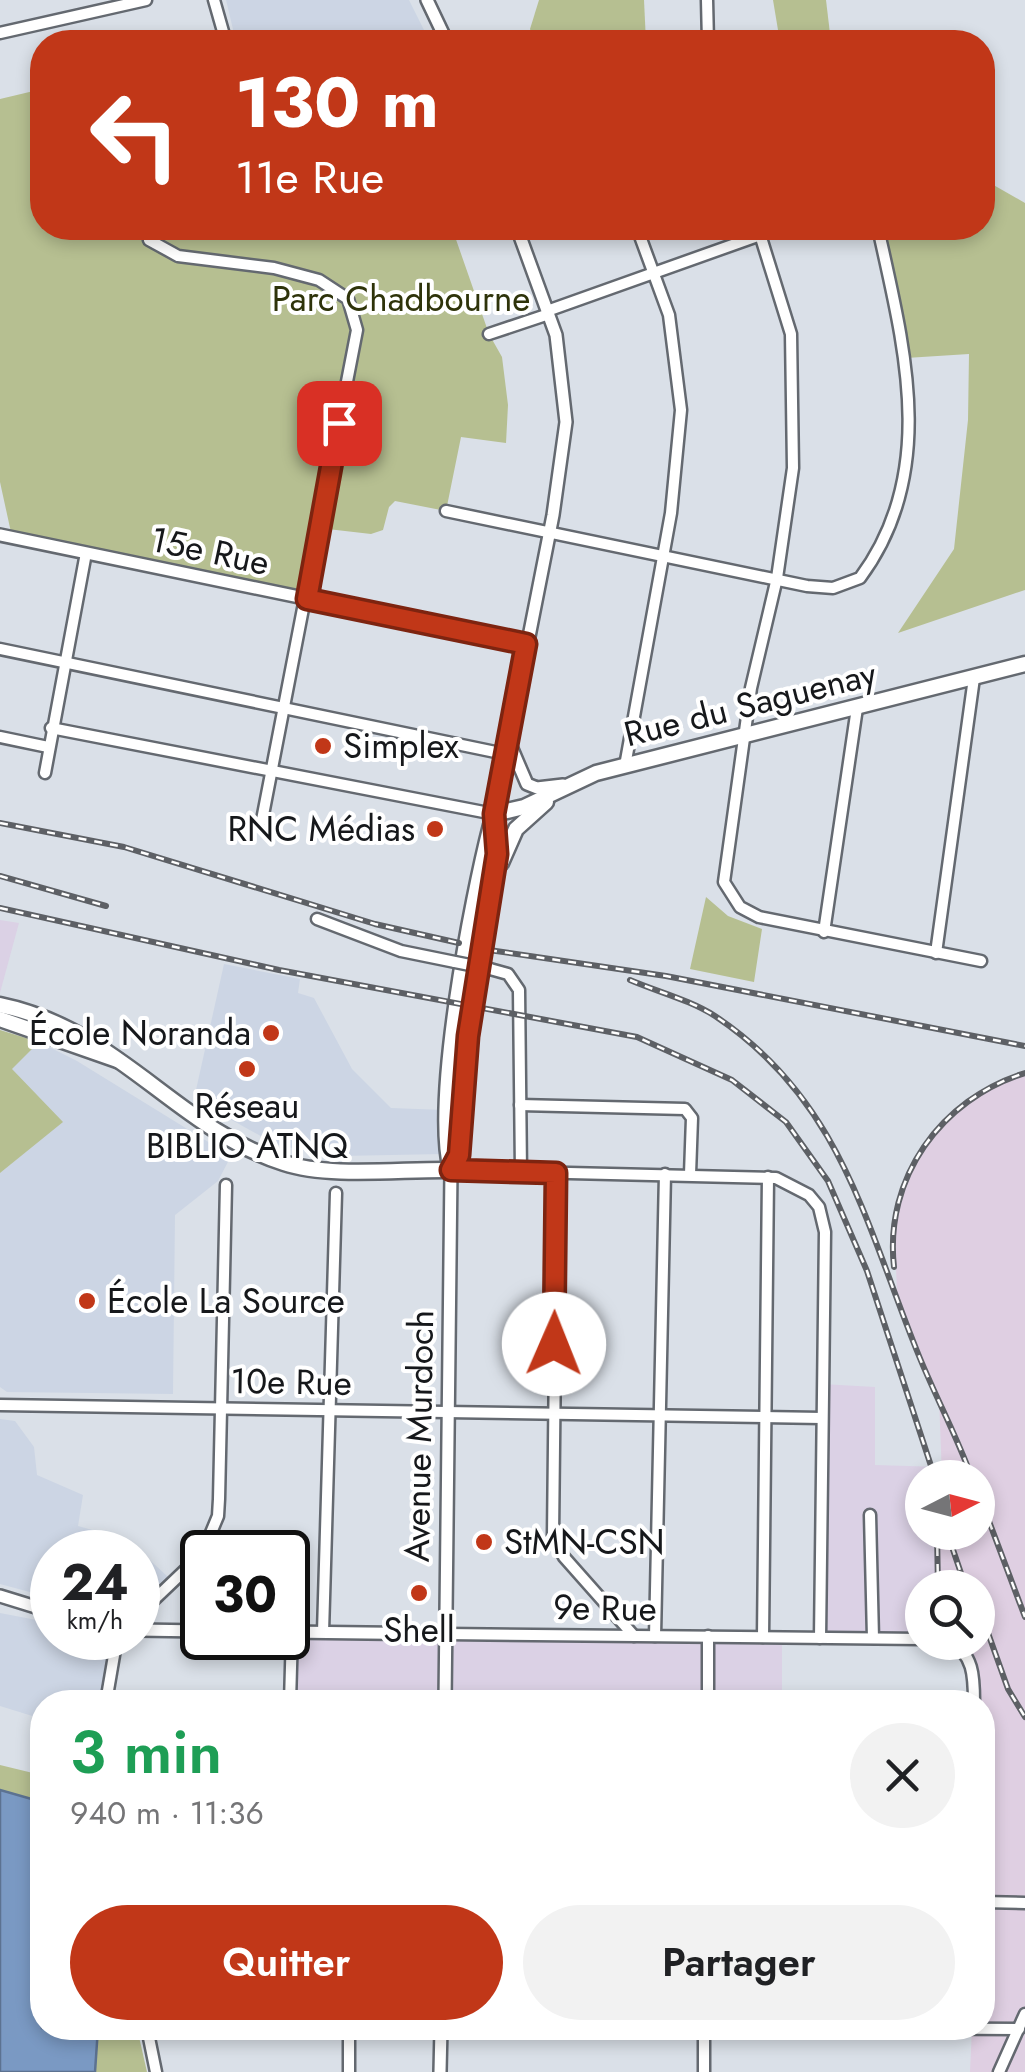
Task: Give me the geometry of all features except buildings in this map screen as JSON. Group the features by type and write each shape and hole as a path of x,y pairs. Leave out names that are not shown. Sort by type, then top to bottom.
{"main road":[{"name":"Rue du Saguenay","path":"494,814 624,766 1025,664"},
{"path":"492,893 516,829 576,782"},
{"name":"Avenue Murdoch","path":"451,1170 459,1155 467,1045 497,854 494,814"},
{"name":"Avenue Murdoch","path":"451,1170 447,1143 452,1059 483,854 494,814"},
{"path":"0,1004 59,1022 101,1044 239,1143 287,1164 451,1170"},
{"path":"0,1019 120,1061"}],"street":[{"path":"87,0 90,13"},
{"path":"0,33 146,0"},
{"path":"214,0 223,30"},
{"path":"427,0 441,30"},
{"path":"707,0 708,30"},
{"path":"149,240 178,256 274,268 319,280 348,299 357,330 262,820"},
{"name":"Avenue Murdoch","path":"494,814 549,532 567,401 548,312 521,240"},
{"path":"624,766 678,457 680,386 669,314 643,240"},
{"path":"489,334 737,240"},
{"path":"762,240 786,314 794,362 793,468 744,737 724,882 748,912 824,932 980,962"},
{"path":"446,510 824,589 851,584 875,557 898,510 909,465 906,358 881,240"},
{"name":"15e Rue","path":"0,535 526,644"},
{"path":"44,773 86,553"},
{"path":"0,650 505,754"},
{"path":"936,953 974,678"},
{"path":"824,932 856,708"},
{"path":"52,728 494,814"},
{"path":"0,737 48,748"},
{"path":"508,740 528,784 552,787 576,782"},
{"path":"318,919 401,951 508,974 519,990 521,1172"},
{"path":"520,1105 685,1109 692,1118 690,1174"},
{"path":"451,1170 768,1177 795,1184 819,1208 825,1232 820,1638"},
{"name":"Avenue Murdoch","path":"445,1690 451,1170"},
{"path":"556,1173 552,1526 556,1546 634,1636"},
{"path":"655,1636 666,1174"},
{"path":"763,1637 768,1177"},
{"path":"212,1530 218,1516 226,1185"},
{"path":"323,1632 336,1192"},
{"name":"10e Rue","path":"0,1405 822,1418"},
{"path":"870,1515 872,1638"},
{"path":"160,1594 180,1575"},
{"path":"0,1596 30,1605"},
{"name":"9e Rue","path":"310,1632 905,1639"},
{"path":"708,1636 708,1690"},
{"path":"108,1690 113,1660"},
{"path":"290,1660 290,1690"},
{"path":"967,1660 974,1676 974,1690"},
{"path":"995,1902 1025,1903"},
{"path":"999,2072 1025,2014"},
{"path":"995,2029 1019,2029"},
{"path":"149,2040 156,2072"},
{"path":"349,2040 349,2072"},
{"path":"440,2040 440,2072"},
{"path":"704,2040 704,2072"}],"shaded area":[{"path":"226,0 409,0 424,30 233,30"},
{"path":"0,920 19,923 0,993"},
{"name":"École Noranda","path":"224,964 300,979 298,993 314,998 352,1069 391,1108 444,1110 444,1154 340,1156 305,1151 275,1144 194,1099"},
{"name":"École La Source","path":"39,1042 77,1061 231,1156 218,1181 175,1215 173,1394 7,1392 0,1387 0,1173 62,1122 11,1069"},
{"path":"1025,1073 1025,2072 970,2072 971,2040 995,2040 995,1690 973,1690 972,1667 965,1660 995,1660 995,1570 939,1570 940,1550 995,1550 995,1460 941,1460 939,1398 917,1351 897,1292 894,1217 910,1170 950,1115 986,1089"},
{"path":"822,1384 875,1387 875,1465 905,1466 905,1550 939,1550 939,1570 905,1570 905,1639 820,1638"},
{"path":"0,1419 15,1421 34,1447 37,1475 83,1495 78,1526 92,1530 30,1530 30,1592 0,1584"},
{"path":"0,1613 30,1619 30,1660 109,1660 106,1690 30,1690 30,1715 0,1706"},
{"path":"310,1632 782,1637 782,1690 290,1690 291,1660 310,1660"}],"green space":[{"path":"539,0 644,0 645,30 530,29"},
{"path":"773,0 826,0 830,30 778,30"},
{"name":"Parc Chadbourne","path":"30,92 30,240 456,240 489,334 502,357 508,405 506,443 461,437 446,511 395,501 389,507 383,530 371,534 319,528 307,599 12,537 0,482 0,99"},
{"path":"995,186 1025,203 1025,590 898,633 954,549 968,420 969,354 906,358 881,240 995,240"},
{"path":"706,897 728,916 762,929 754,982 690,969"},
{"path":"0,1030 39,1042 12,1069 63,1122 0,1173"},
{"path":"0,1765 30,1772 30,1799 0,1790"},
{"path":"97,2040 140,2040 147,2072 95,2072"}],"water":[{"path":"0,1790 30,1799 30,2040 97,2040 95,2072 0,2072"}],"railway":[{"path":"0,823 124,847 375,924 459,943"},
{"path":"0,876 106,906"},
{"path":"0,908 279,970 637,1037 732,1080 786,1122 828,1181 867,1271 929,1460"},
{"path":"489,950 666,976 1025,1046"},
{"path":"630,980 715,1016 757,1049 792,1085 820,1124 863,1210 917,1351 965,1460"},
{"path":"894,1267 893,1234 898,1203 924,1146 968,1102 1025,1073"},
{"path":"995,1537 1025,1617"},
{"path":"937,1550 938,1570"},
{"path":"953,1550 960,1570"},
{"path":"995,1653 1008,1689 1025,1717"}],"place":[{"name":"Simplex","path":"323,746"},
{"name":"RNC Médias","path":"435,829"},
{"name":"École Noranda","path":"271,1033"},
{"name":"Réseau BIBLIO ATNQ","path":"247,1069"},
{"name":"École La Source","path":"87,1301"},
{"name":"StMN-CSN","path":"484,1542"},
{"name":"Shell","path":"419,1593"}],"route":[{"path":"339,423 307,599 526,644 494,814 494,882 471,1012 459,1155 451,1170 556,1173 554,1344"}]}
